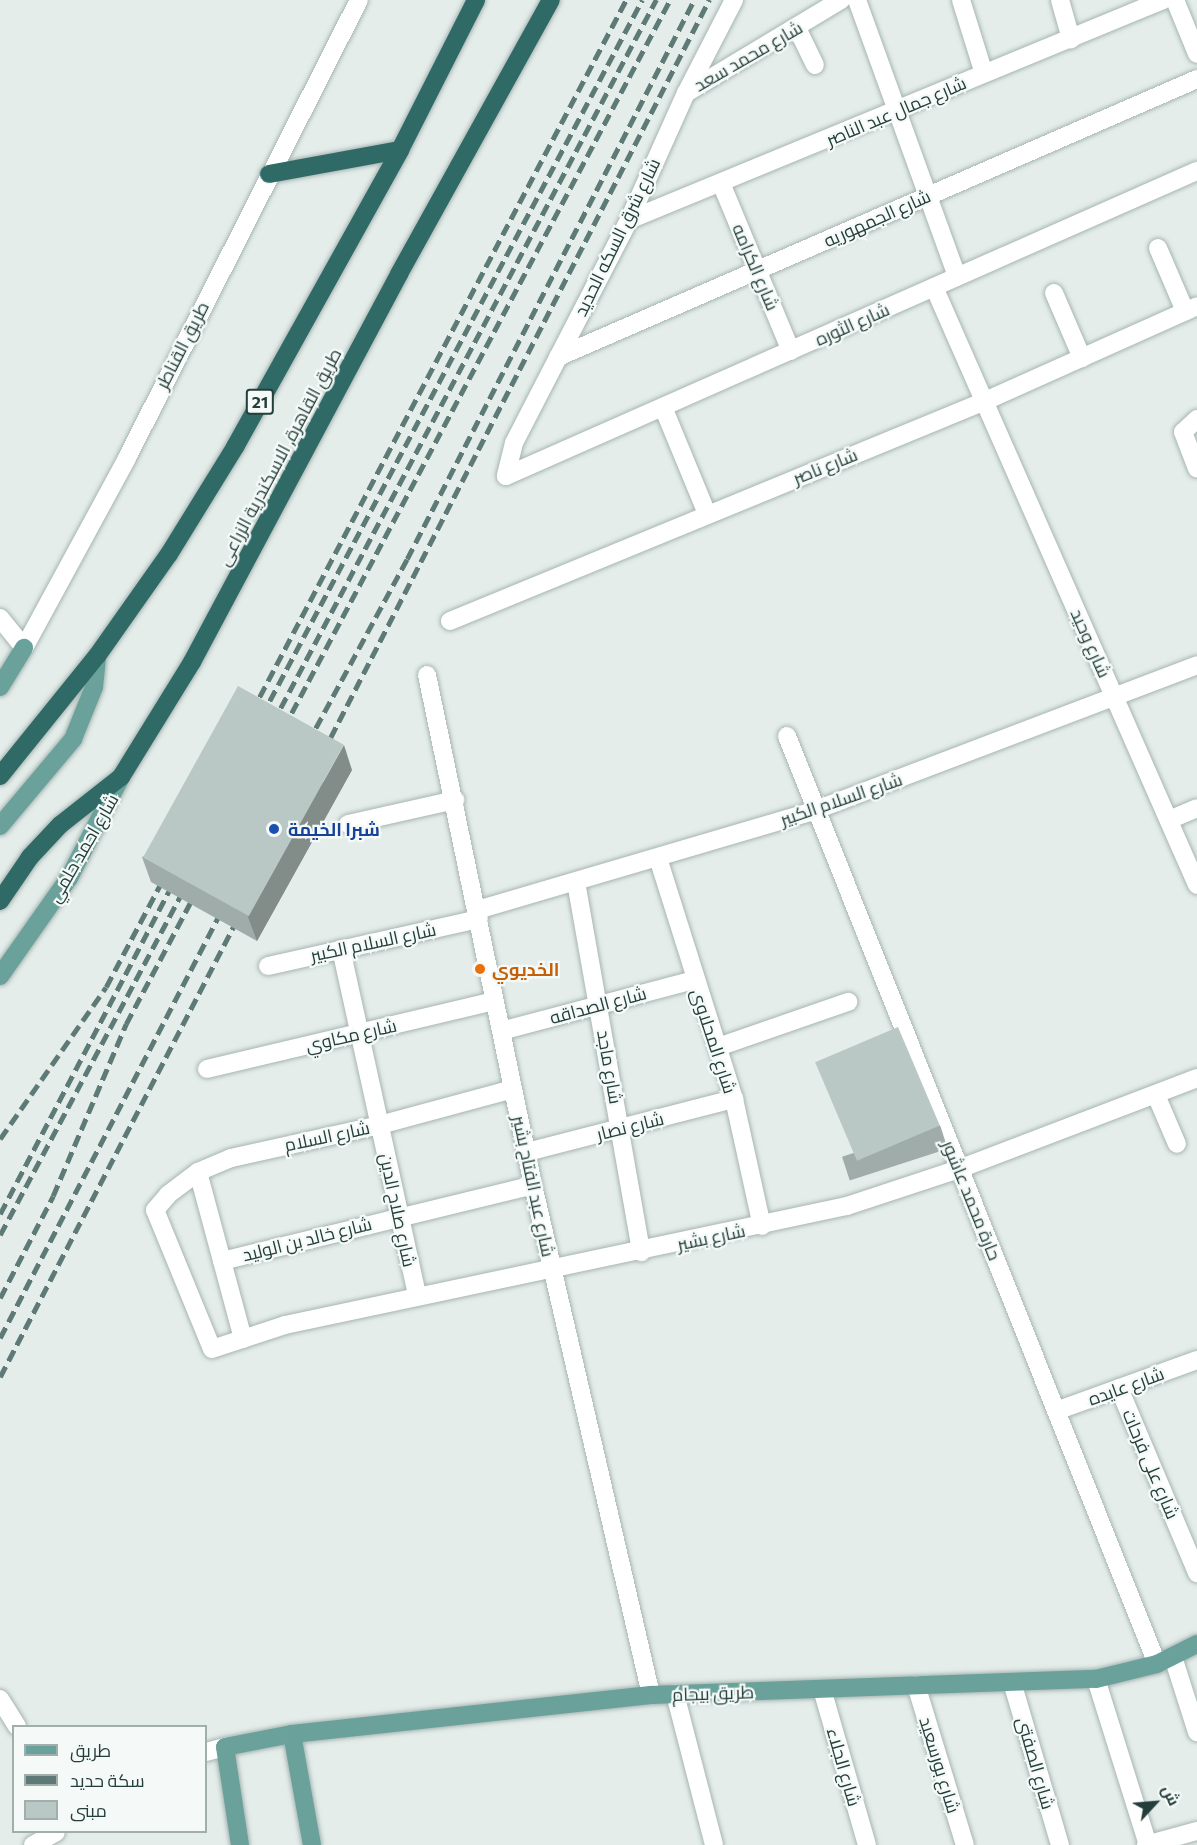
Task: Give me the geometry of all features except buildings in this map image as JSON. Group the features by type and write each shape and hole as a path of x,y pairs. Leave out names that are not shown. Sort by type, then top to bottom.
{"highway":[{"name":"21","path":"0,776 97,656 169,554 235,447 400,150 476,0"},
{"name":"طريق القاهرة, الاسكندرية الزراعى","path":"0,902 30,857 60,825 121,777 198,652 399,274 551,0"},
{"path":"269,174 400,150"}],"main road":[{"name":"طريق القناطر","path":"0,687 24,648"},
{"path":"0,825 73,739 94,687 97,656"},
{"name":"شارع احمد حلمي","path":"0,976 69,878 121,777"},
{"name":"طريق بيجام","path":"225,1747 292,1734 651,1695 1096,1679 1165,1660 1197,1644"},
{"path":"292,1734 312,1845"},
{"path":"225,1747 240,1845"}],"street":[{"name":"شارع شرق السكه الحديد","path":"506,476 510,452 629,220 686,93 734,0"},
{"name":"شارع محمد سعد","path":"686,93 841,0"},
{"path":"857,0 957,277"},
{"path":"961,0 984,74"},
{"path":"1060,0 1071,39"},
{"name":"شارع جمال عبد الناصر","path":"629,220 1163,0"},
{"path":"1175,0 1197,54"},
{"name":"طريق القناطر","path":"24,648 127,458 353,4"},
{"path":"797,28 815,65"},
{"name":"شارع الجمهوريه","path":"558,357 1197,79"},
{"name":"شارع الثوره","path":"506,476 1197,171"},
{"name":"شارع الكرامه","path":"721,183 791,351"},
{"path":"1158,248 1191,308"},
{"name":"شارع وحيد","path":"934,287 1197,885"},
{"path":"1054,293 1082,358"},
{"name":"شارع ناصر","path":"450,621 985,401 1191,308"},
{"path":"663,407 706,514"},
{"path":"1194,461 1183,432 1197,418"},
{"path":"0,618 24,648"},
{"name":"شارع السلام الكبير","path":"268,966 478,915 576,882 816,810 1197,665"},
{"name":"شارع عبد الفتاح بشير","path":"427,675 455,800 533,1185 651,1695"},
{"name":"حارة محمد عاشور","path":"787,736 1056,1411 1197,1732"},
{"path":"348,824 455,800"},
{"path":"1169,820 1197,808"},
{"name":"شارع المحلاوى","path":"658,858 694,980 734,1099 762,1226"},
{"name":"شارع ماجد","path":"576,882 641,1252"},
{"name":"شارع صلاح الدين","path":"341,949 417,1296"},
{"name":"شارع الصداقه","path":"501,1031 694,980"},
{"name":"شارع مكاوي","path":"207,1070 494,1001"},
{"path":"718,1047 848,1002"},
{"name":"شارع بشير","path":"212,1349 285,1325 417,1296 552,1271 847,1206 959,1169 1197,1078"},
{"name":"شارع السلام","path":"212,1349 155,1210 198,1172 248,1153 380,1125 513,1089"},
{"path":"1156,1095 1177,1144"},
{"name":"شارع نصار","path":"527,1152 734,1099"},
{"path":"198,1172 243,1339"},
{"name":"شارع خالد بن الوليد","path":"222,1261 533,1185"},
{"name":"شارع عايده","path":"1056,1411 1197,1360"},
{"name":"شارع على فرحات","path":"1119,1388 1197,1573"},
{"path":"1096,1679 1147,1845 1197,1831"},
{"name":"شارع الصفتى","path":"1012,1682 1060,1845"},
{"name":"شارع بورسعيد","path":"916,1685 965,1845"},
{"name":"شارع الجلاء","path":"822,1689 867,1845"},
{"path":"675,1694 714,1845"},
{"path":"0,1700 16,1725"},
{"path":"207,1752 225,1747"},
{"path":"33,1845 54,1833"}],"railway":[{"path":"251,713 626,0"},
{"path":"261,717 642,0"},
{"path":"272,724 656,0"},
{"path":"283,729 670,0"},
{"path":"307,744 407,559 694,0"},
{"path":"322,754 709,0"},
{"path":"0,1139 106,987 167,872"},
{"path":"0,1214 176,877"},
{"path":"0,1235 187,883"},
{"path":"0,1298 53,1196 126,1024 198,888"},
{"path":"0,1338 225,904"},
{"path":"0,1377 240,914"}],"place":[{"name":"شبرا الخيمة","path":"274,829"},
{"name":"الخديوي","path":"480,969"}]}
